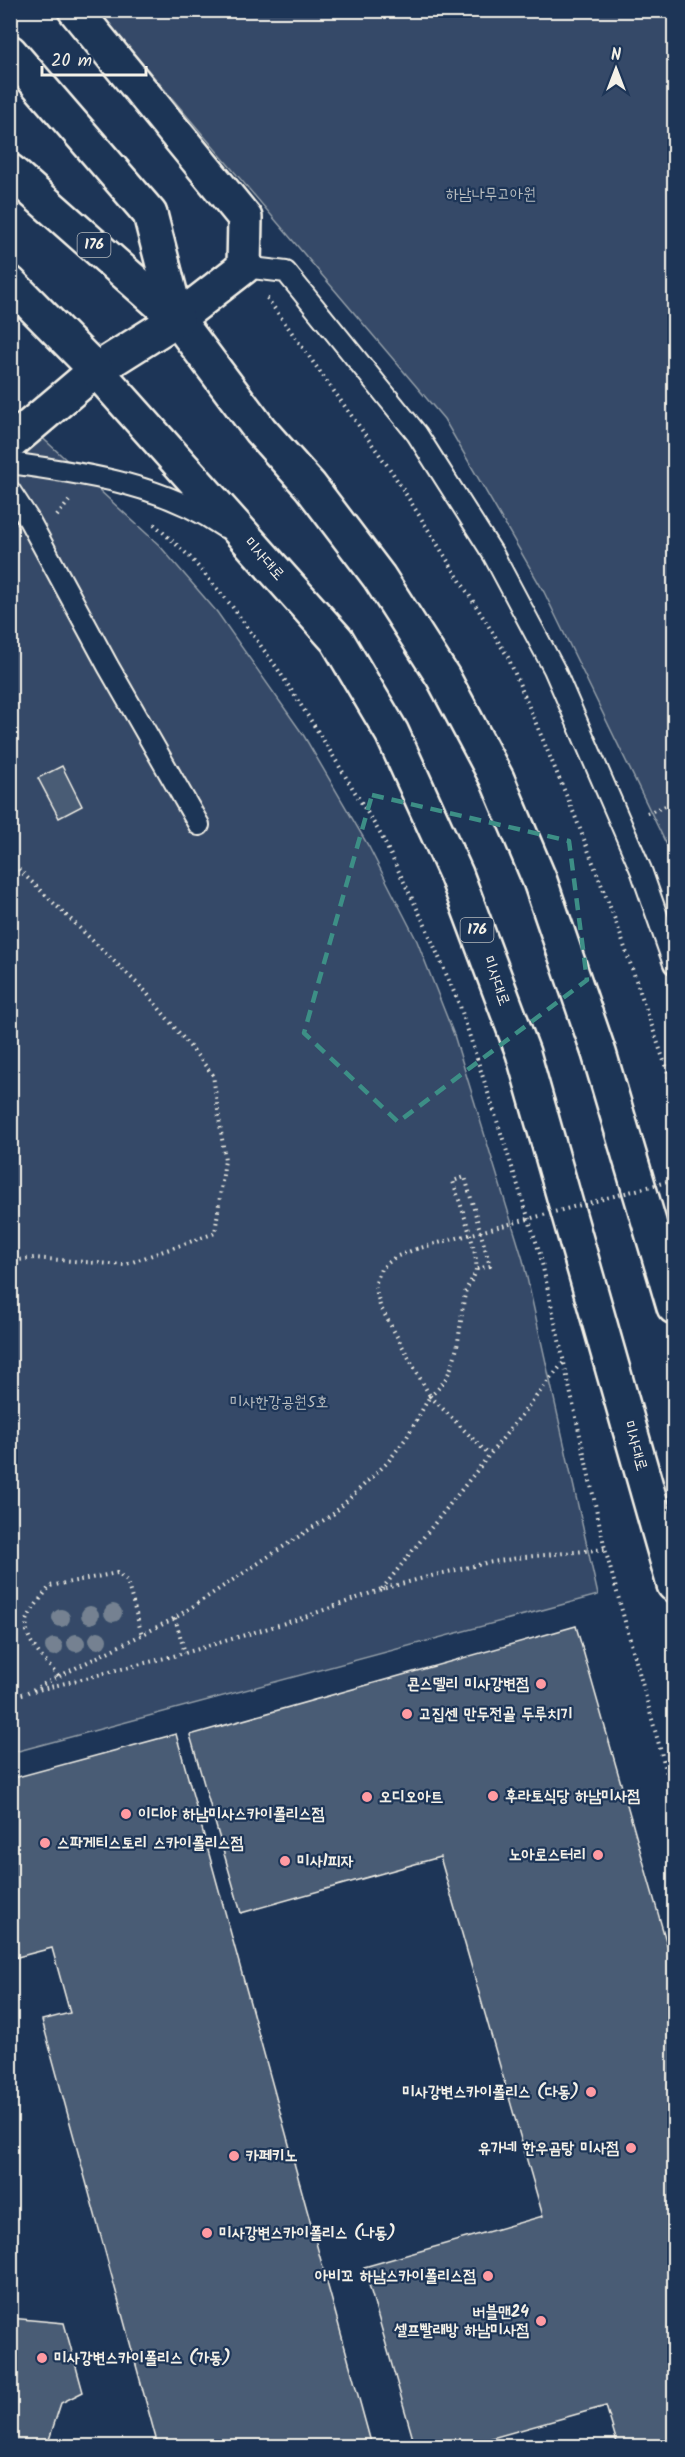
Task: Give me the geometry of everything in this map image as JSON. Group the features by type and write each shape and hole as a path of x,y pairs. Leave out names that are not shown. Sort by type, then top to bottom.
{"main road":[{"path":"10,443 96,369 177,319 244,267 245,218 75,10"},
{"path":"10,52 150,213 177,319"},
{"name":"176","path":"10,171 177,319 260,430 310,486 379,577 443,677 497,778 540,881 599,1053 675,1307"},
{"name":"176","path":"10,283 96,369"},
{"name":"미사대로","path":"96,369 337,640 392,734 456,874 522,1053 675,1585"}],"lane":[{"path":"244,267 286,272 417,434 493,554 554,669 641,870 675,964"},
{"path":"10,463 93,475 130,484 190,507 253,547"},
{"path":"10,491 29,520 108,666 199,825"}],"path":[{"path":"244,267 392,472 508,657 588,849 675,1090"},
{"path":"57,517 66,502 75,498"},
{"path":"148,519 190,557 231,605 257,641 324,741 386,845 425,925 471,1037 540,1254 605,1549 675,1799"},
{"path":"10,861 145,991 213,1075 225,1160 215,1233 124,1265 34,1257 10,1261"},
{"path":"26,1693 175,1618 333,1514 387,1463 407,1437 430,1396 441,1388 450,1370 455,1352 465,1292 477,1269 474,1251 453,1181 465,1177 490,1266 477,1269"},
{"path":"488,1454 430,1396 380,1306 375,1285 381,1269 395,1257 416,1249 675,1180"},
{"path":"382,1588 563,1363"},
{"path":"10,1697 185,1653 302,1618 382,1588 486,1563 605,1549"},
{"path":"58,1676 31,1641 26,1630 28,1619 50,1586 117,1573 127,1581 142,1635"},
{"path":"175,1618 185,1653"}],"highlighted area":[{"path":"372,795 569,841 587,980 398,1122 304,1033"}],"green space":[{"name":"하남나무고아원","path":"98,11 674,11 674,860 544,592 444,419"},
{"name":"미사한강공원5호","path":"10,408 159,545 217,612 304,736 369,847 417,941 454,1035 523,1260 598,1595 11,1753"}],"building":[{"path":"62,766 82,806 59,818 38,778"},
{"name":"미사강변스카이폴리스 (다동)","path":"576,1626 674,1969 674,2446 618,2446 606,2406 464,2446 415,2446 364,2267 543,2216 440,1857 241,1913 190,1735"},
{"name":"미사강변스카이폴리스 (나동)","path":"176,1734 372,2446 158,2446 42,2020 70,2013 52,1948 10,1959 10,1779"},
{"name":"미사강변스카이폴리스 (가동)","path":"10,2318 64,2323 83,2392 61,2403 47,2446 10,2446"}],"place":[{"name":"콘스델리 미사강변점","path":"541,1684"},
{"name":"고집센 만두전골 두루치기","path":"407,1714"},
{"name":"후라토식당 하남미사점","path":"493,1796"},
{"name":"오디오아트","path":"367,1797"},
{"name":"이디야 하남미사스카이폴리스점","path":"126,1814"},
{"name":"스파게티스토리 스카이폴리스점","path":"45,1843"},
{"name":"노아로스터리","path":"598,1855"},
{"name":"미사1피자","path":"285,1861"},
{"name":"미사강변스카이폴리스 (다동)","path":"591,2092"},
{"name":"유가네 한우곰탕 미사점","path":"631,2148"},
{"name":"카페키노","path":"234,2156"},
{"name":"미사강변스카이폴리스 (나동)","path":"207,2233"},
{"name":"아비꼬 하남스카이폴리스점","path":"488,2276"},
{"name":"버블맨24 셀프빨래방 하남미사점","path":"541,2321"},
{"name":"미사강변스카이폴리스 (가동)","path":"42,2358"}]}
